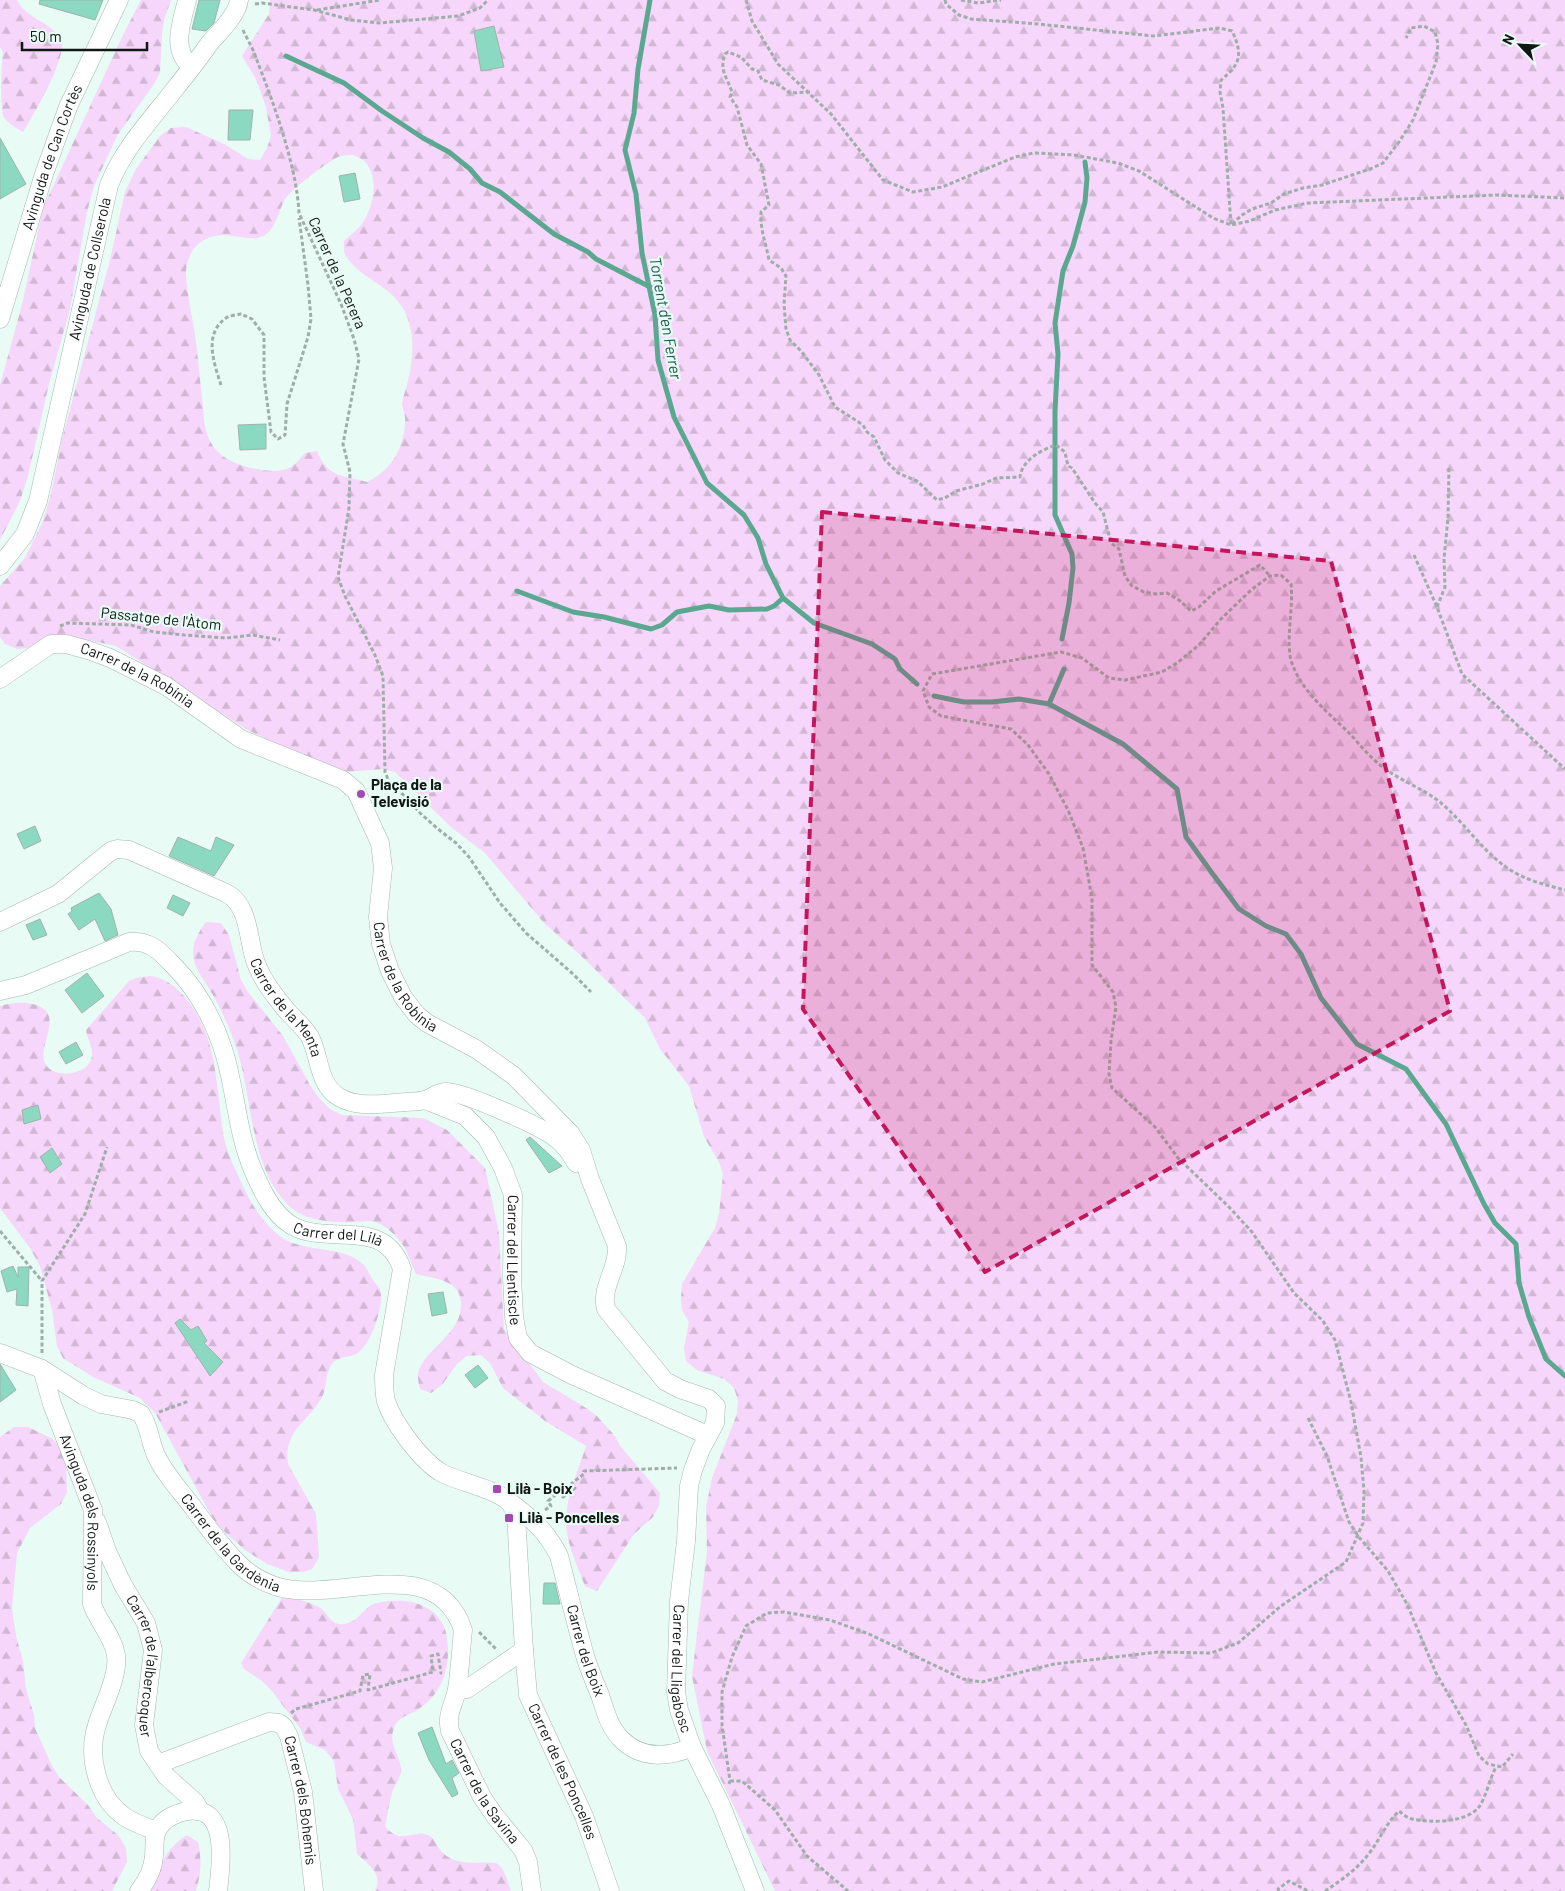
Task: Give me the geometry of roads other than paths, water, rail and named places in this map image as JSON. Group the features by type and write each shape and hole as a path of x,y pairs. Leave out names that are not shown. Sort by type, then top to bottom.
{"street":[{"name":"Avinguda de Can Cortès","path":"0,319 44,174 65,116 119,0"},
{"path":"187,0 180,26 179,42 186,63 192,67"},
{"name":"Avinguda de Collserola","path":"0,566 25,534 38,501 107,194 115,171 134,139 192,67 238,3"},
{"name":"Carrer de la Robínia","path":"0,678 50,644 66,644 117,661 166,686 241,738 343,780 356,790 380,843 383,868 378,917 381,944 390,971 403,997 416,1015 427,1023 476,1049 514,1076 570,1133 581,1150 617,1250 604,1295 606,1309 665,1381 680,1389 709,1398 713,1402 716,1406 716,1418 707,1435"},
{"name":"Carrer de la Menta","path":"0,922 51,899 111,851 117,849 129,850 226,893 238,901 260,973 277,998 307,1033 313,1044 325,1083 335,1094 346,1101 362,1105 425,1100 434,1094 446,1092 470,1097 544,1130 565,1146 577,1165 590,1179"},
{"name":"Carrer del Lilà","path":"0,991 26,985 128,942 142,942 150,945 165,956 183,975 200,998 215,1029 226,1059 241,1130 252,1169 273,1209 290,1224 311,1233 374,1238 389,1246 399,1260 402,1269 384,1384 387,1403 392,1414 419,1453 440,1472 510,1502"},
{"name":"Carrer del Llentiscle","path":"425,1100 465,1116 486,1137 503,1168 513,1195 512,1277 514,1317 518,1338 530,1352 572,1375 707,1435"},
{"path":"0,1353 42,1369"},
{"name":"Carrer de la Gardènia","path":"42,1369 84,1396 101,1404 137,1412 144,1418 155,1454 167,1474 227,1552 249,1573 276,1586 305,1591 410,1585 437,1595 446,1602 460,1620 463,1630 457,1691"},
{"name":"Avinguda dels Rossinyols","path":"42,1369 52,1404 93,1510 92,1604 96,1615 111,1638 116,1657 110,1688 96,1727 93,1742 93,1760 97,1778 115,1808 125,1817 156,1831"},
{"name":"Carrer del Lligabosc","path":"707,1435 693,1470 689,1486 686,1541 679,1601 676,1673 679,1710 692,1747 721,1805 755,1891"},
{"path":"457,1691 467,1689 524,1650 518,1528 516,1515 510,1502"},
{"name":"Carrer del Boix","path":"510,1502 545,1532 559,1556 586,1661 614,1731 630,1746 652,1755 681,1752 692,1747"},
{"name":"Carrer de l'albercoquer","path":"93,1510 107,1551 123,1585 146,1623 153,1650 144,1725 149,1751 166,1776 195,1802 198,1807 197,1811 210,1818 215,1824 219,1835 221,1862 218,1891"},
{"name":"Carrer de les Poncelles","path":"524,1650 528,1695 584,1816 610,1891"},
{"name":"Carrer de la Savina","path":"457,1691 449,1712 448,1722 450,1731 482,1797 523,1850 528,1862 532,1891"},
{"name":"Carrer dels Bohemis","path":"158,1764 270,1722 279,1723 284,1726 289,1736 303,1792 314,1891"},
{"path":"139,1891 152,1864 156,1831 161,1823 188,1811 197,1811"}],"waterway":[{"name":"Torrent d'en Ferrer","path":"650,0 638,69 634,113 625,150 636,194 642,253 655,315 658,360 674,417 707,483 744,515 758,538 766,564 783,598 814,623 872,644 895,659 900,669 917,684"},
{"path":"286,56 344,83 423,138 449,152 470,169 482,183 500,192 554,234 588,252 596,259 650,287"},
{"path":"1062,639 1073,568 1072,554 1055,515 1055,411 1058,354 1055,323 1063,271 1073,246 1085,202 1087,178 1085,162"},
{"path":"517,591 573,612 604,617 651,629 662,625 677,612 709,606 729,610 767,609 783,598"},
{"path":"1049,704 1064,669"},
{"name":"Torrent d'en Ferrer","path":"934,696 964,702 992,702 1019,699 1049,704 1123,744 1177,789 1186,837 1239,909 1266,926 1286,934 1301,954 1321,998 1357,1044 1406,1069 1446,1124 1495,1223 1516,1244 1519,1283 1529,1317 1546,1359 1565,1376"}],"place":[{"name":"Plaça de la Televisió","path":"361,794"},
{"name":"Lilà - Boix","path":"497,1489"},
{"name":"Lilà - Poncelles","path":"509,1518"}]}
